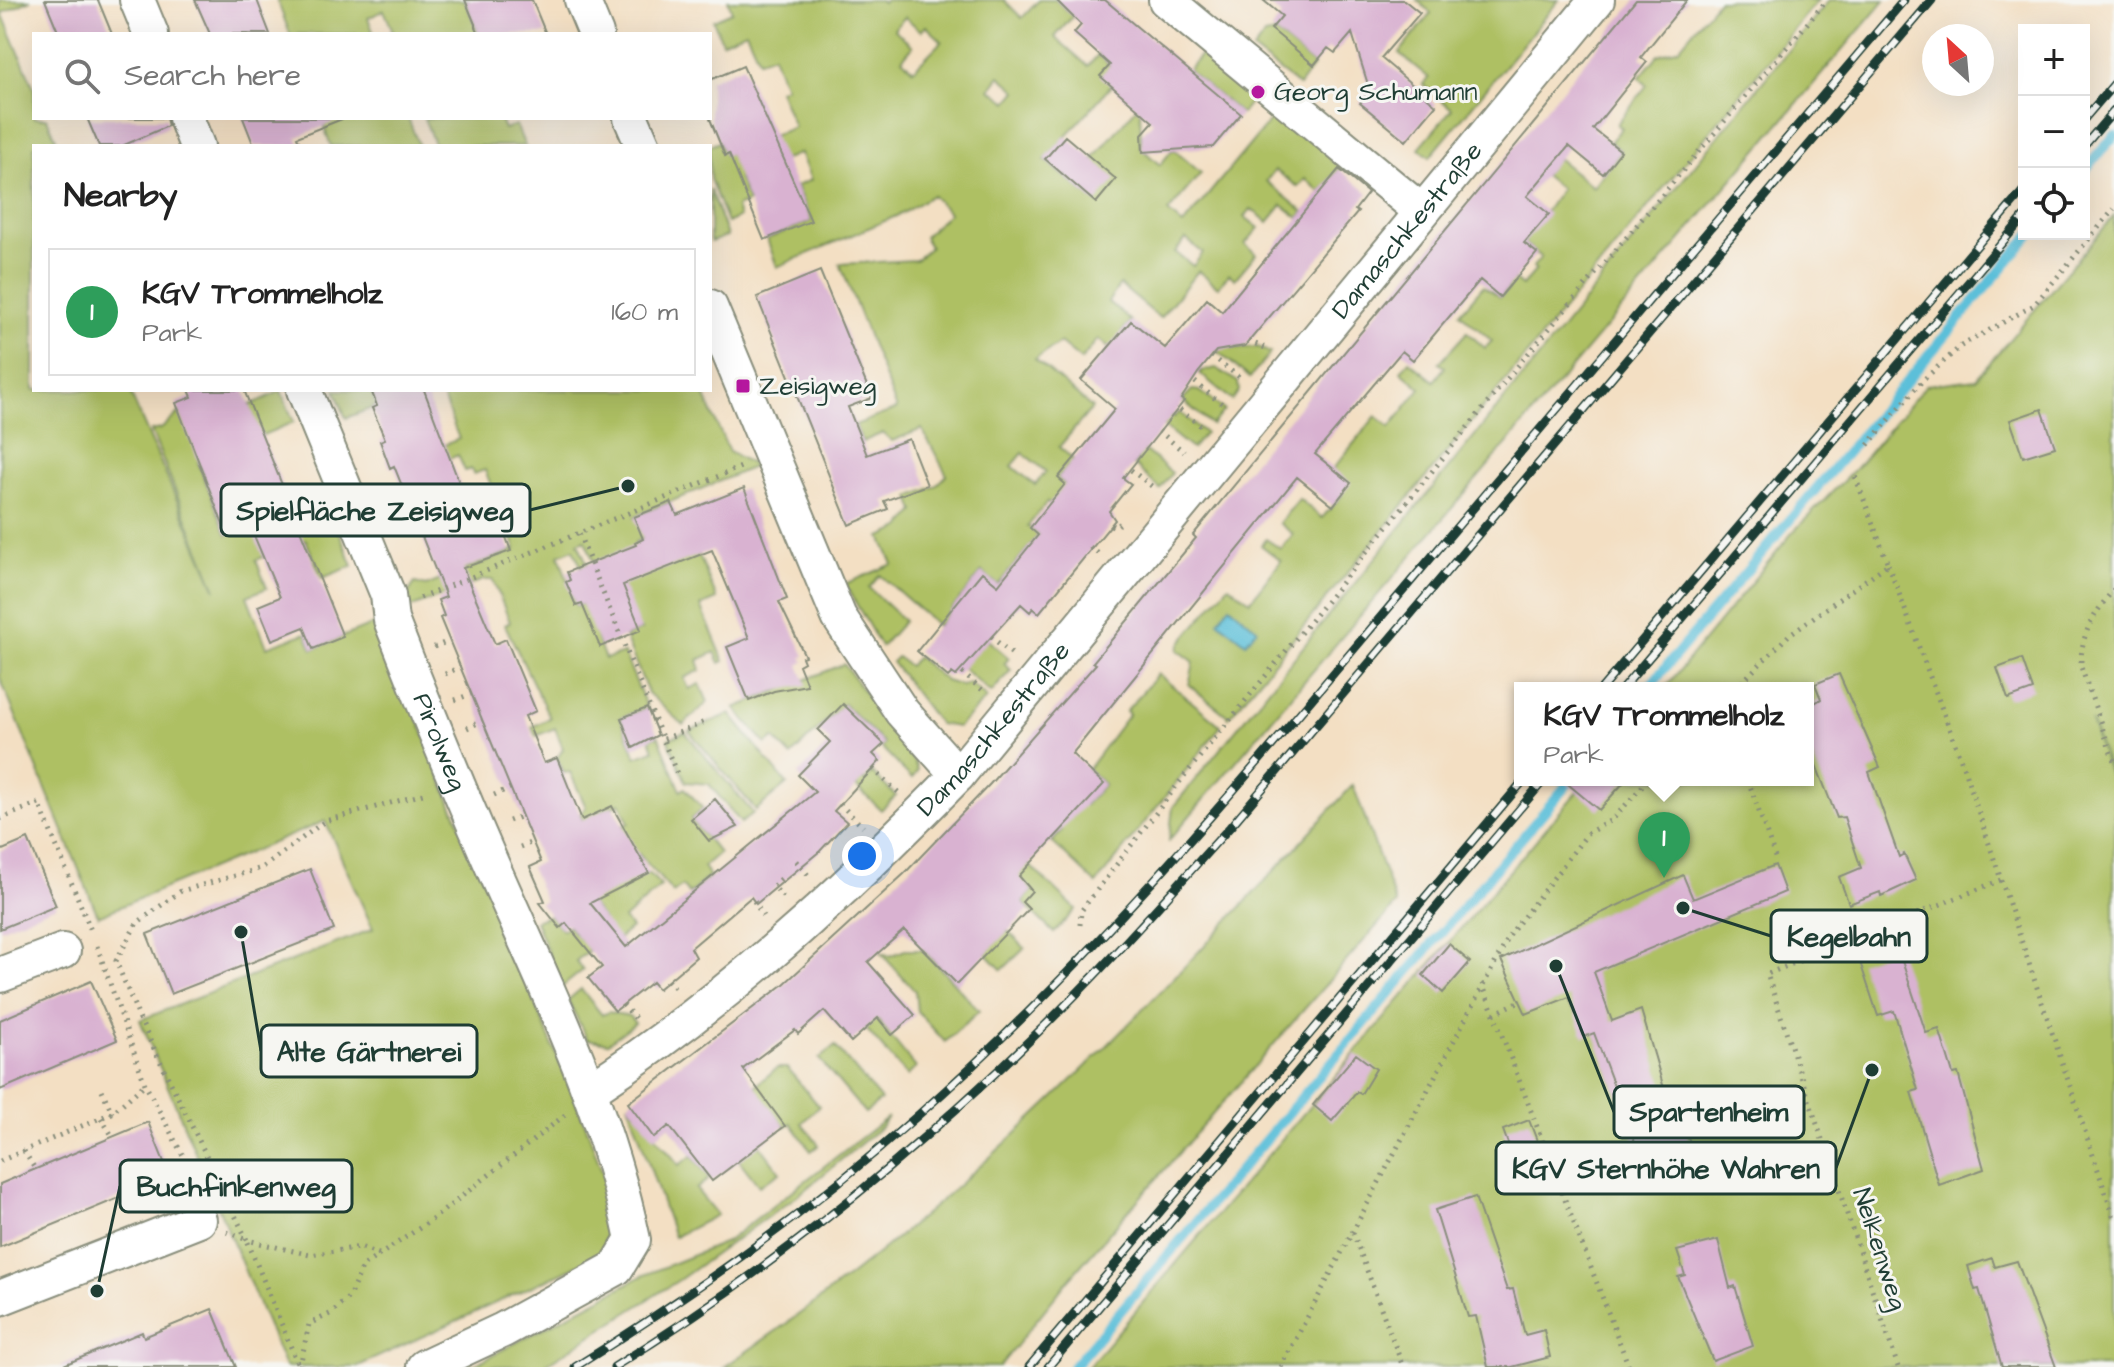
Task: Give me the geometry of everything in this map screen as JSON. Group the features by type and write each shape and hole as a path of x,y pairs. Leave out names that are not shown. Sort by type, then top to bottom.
{"street":[{"path":"137,0 150,32"},
{"path":"582,0 595,32"},
{"path":"1166,0 1421,211"},
{"name":"Damaschkestraße","path":"591,1089 713,1001 781,945 856,878 958,775 1597,0"},
{"path":"187,120 196,144"},
{"path":"632,120 642,144"},
{"path":"712,312 839,617 896,703 958,775"},
{"name":"Pirolweg","path":"305,392 388,595 390,610 456,785 591,1089"},
{"path":"0,975 63,951"},
{"path":"424,1367 503,1330 616,1268 633,1240 619,1173 591,1089"},
{"path":"0,1298 199,1220"}],"path":[{"path":"1080,925 1081,911 1185,775 1573,299 1827,0"},
{"path":"1868,445 1922,381 1961,346 2034,305 2114,209"},
{"path":"1248,341 1262,344 1275,355"},
{"path":"1212,356 1250,386"},
{"path":"1195,382 1230,410"},
{"path":"1180,410 1210,434"},
{"path":"1159,431 1191,457"},
{"path":"390,610 755,461"},
{"path":"1131,470 1161,494"},
{"path":"1855,476 2001,880 2114,1218"},
{"path":"579,534 677,774"},
{"path":"1742,682 1790,634 1888,564"},
{"path":"2114,589 2091,618 2081,653 2081,667 2114,761"},
{"path":"991,637 1023,663"},
{"path":"962,673 993,699"},
{"path":"664,739 705,722"},
{"path":"873,769 902,796"},
{"path":"300,1367 247,1240 140,1020 116,961 137,923 181,891 262,868 325,821 456,785"},
{"path":"1281,1367 1511,933 1588,833 1613,819 1643,786"},
{"path":"1750,786 1776,860"},
{"path":"840,804 867,831"},
{"path":"513,820 522,816"},
{"path":"796,861 813,882"},
{"path":"781,879 773,886 790,904"},
{"name":"Nelkenweg","path":"1898,1367 1767,974 2001,880"},
{"path":"754,901 752,903 769,922"},
{"path":"1482,983 1629,1367"},
{"path":"1494,1014 1520,1001"},
{"path":"623,1005 629,1012"},
{"path":"0,1161 112,1113 145,1084 191,1171 199,1220"},
{"path":"300,1367 309,1324 330,1314 349,1297 363,1266 468,1191 574,1108 591,1089"},
{"path":"102,1090 112,1113"},
{"path":"101,1118 113,1137"},
{"path":"24,1151 35,1169"},
{"path":"1353,1233 1403,1367"},
{"path":"247,1240 310,1255 360,1247 379,1254"}],"green space":[{"path":"0,0 31,0 2,13 32,83 32,120 48,120 58,144 32,144 32,392 130,392 216,590 151,431 161,429 180,412 190,433 281,392 294,422 198,462 227,535 323,493 353,566 322,578 306,540 256,560 267,588 247,596 267,647 306,633 313,649 381,621 443,783 585,1123 612,1200 602,1254 356,1367 285,1367 140,1020 373,929 325,821 98,916 0,678"},
{"path":"277,0 468,0 466,2 478,32 391,32 384,10 368,18 373,32 289,32"},
{"path":"728,0 880,0 883,3 886,0 1004,0 1022,18 1039,0 1056,0 1073,16 1055,37 1088,66 1098,55 1110,65 1111,86 1045,160 1096,202 1093,159 1140,103 1141,148 1160,165 1173,149 1201,173 1168,212 1183,225 1278,111 1344,163 1321,192 1305,179 1298,187 1275,170 1266,181 1304,212 1299,218 1282,205 1268,222 1251,209 1245,217 1259,228 1245,244 1256,254 1235,279 1229,274 1218,287 1198,271 1160,318 1120,285 1108,302 1131,321 1121,333 1125,362 1098,339 1081,360 1060,343 1035,359 1092,408 1059,447 1074,460 1058,478 1066,485 1058,511 1047,502 1028,526 1039,535 998,585 982,572 938,626 880,575 869,588 904,621 881,647 845,584 893,564 881,537 901,528 915,511 910,497 936,486 947,475 922,429 892,441 883,433 862,442 855,425 897,409 840,264 916,260 930,247 924,237 949,213 932,195 901,214 777,267 767,239 811,221 796,186 811,180 800,153 739,178 748,202 736,207 739,217 727,223 712,184 712,145 719,142 725,155 794,127 779,90 785,87 773,55 759,60 746,31 722,42 713,20 732,12","holes":["905,17 921,31 926,26 942,41 913,70 902,59 913,46 894,29","1000,76 1017,91 1008,102 990,89","1186,239 1203,253 1193,266 1175,252","1023,453 1046,472 1035,485 1012,466"]},
{"path":"1417,0 1559,0 1430,157 1419,148 1452,109 1423,85 1429,78 1399,53 1431,13"},
{"path":"1718,0 1818,0 1229,717 1189,685 1194,662 1178,650 1181,642 1229,585 1250,601 1281,561 1261,545 1266,539 1281,549 1293,534 1279,523 1299,499 1322,518 1342,495 1333,469 1376,416 1390,427 1421,388 1401,371 1409,361 1434,381 1445,367 1439,363 1467,332 1485,348 1492,341 1460,313 1483,286 1500,297 1509,288 1494,275 1500,268 1522,286 1536,270 1533,267 1541,257 1524,243 1561,189 1544,175 1557,158 1593,187 1621,151 1610,142 1622,128 1617,124 1647,85 1639,78 1658,55 1679,48"},
{"path":"1829,0 1885,0 1169,840 1173,807"},
{"path":"1276,33 1314,65 1299,86 1253,50 1265,35"},
{"path":"1204,51 1257,94 1241,114 1188,70"},
{"path":"322,120 409,120 418,144 330,144"},
{"path":"425,120 500,120 504,129 516,125 524,144 434,144"},
{"path":"712,195 727,236 712,242"},
{"path":"2114,216 2114,784 2091,721 2114,791 2114,1367 1088,1367 1582,786 1814,786 1814,682 1670,682 1792,533 1856,468 1926,385 1976,379"},
{"path":"1224,342 1232,348 1258,347 1270,353 1250,378 1217,351"},
{"path":"1216,368 1238,382 1239,391 1232,400 1198,372"},
{"path":"1192,390 1200,391 1224,410 1212,425 1182,400"},
{"path":"336,392 372,392 377,406 346,418"},
{"path":"441,392 703,392 729,452 763,470 753,467 634,517 653,535 635,542 636,545 694,543 717,599 701,606 724,661 720,663 715,652 698,660 701,670 684,678 689,689 700,684 708,702 683,725 648,693 625,637 641,630 614,610 585,540 578,543 590,570 584,572 573,549 559,555 576,606 594,599 597,639 605,659 624,653 647,708 621,718 636,757 654,750 650,739 658,735 681,791 685,788 703,809 691,819 719,853 703,867 710,876 689,894 682,886 673,893 639,854 587,878 601,836 629,823 620,803 602,811 586,829 580,815 586,807 570,772 564,773 557,758 563,749 555,728 536,736 532,727 550,718 505,625 510,622 493,580 483,580 410,608 406,596 415,583 426,586 516,549 485,470 473,474 471,469 465,471 458,455 435,465 444,445 459,439"},
{"path":"1167,410 1174,417 1179,412 1205,433 1192,449 1157,421"},
{"path":"1138,445 1172,473 1160,489 1134,465 1138,460 1131,454"},
{"path":"982,635 1009,658 1004,664 1011,670 991,693 958,664"},
{"path":"897,657 909,666 917,657 946,681 962,686 969,683 987,698 958,727 939,724 892,662"},
{"path":"844,664 915,763 917,771 912,779 881,747 884,744 844,704 791,756 774,738 766,744 735,708"},
{"path":"1158,674 1221,726 1096,884 1052,842 1062,831 1046,816 1068,790 1085,805 1104,784 1088,769 1129,714 1126,711"},
{"path":"730,714 787,784 756,810 689,731"},
{"path":"685,732 753,813 741,823 709,784 686,782 668,739"},
{"path":"872,773 896,796 881,810 850,781 858,774 865,781"},
{"path":"1353,785 1396,904 1070,1278 999,1367 724,1367 812,1305 896,1238 1056,1096 1207,943"},
{"path":"1014,851 1076,909 1054,933 1022,902 1032,891 1002,862"},
{"path":"649,873 661,886 624,919 631,928 606,949 600,941 576,961 583,970 562,987 535,921 550,915 562,930 568,926 581,940 604,921 590,903 562,894"},
{"path":"968,892 1025,948 1002,970 947,913"},
{"path":"905,950 924,950 979,1011 945,1042 917,1011 915,991 880,952 890,956"},
{"path":"581,989 602,1015 608,1012 629,1016 635,1023 608,1043 587,1039 568,1000"},
{"path":"860,998 916,1068 907,1076 847,1007"},
{"path":"835,1046 881,1100 865,1113 819,1059"},
{"path":"777,1068 787,1068 819,1106 802,1123 819,1145 811,1151 791,1123 785,1127 754,1087"},
{"path":"628,1103 679,1165 692,1156 710,1178 696,1189 717,1215 674,1237"},
{"path":"730,1105 780,1172 759,1186 722,1138"},
{"path":"888,1117 881,1127 797,1196 679,1280 545,1365 470,1367 642,1276 726,1242"}],"water":[{"path":"1230,606 1257,629 1246,643 1218,621"}],"building":[{"path":"45,0 98,0 111,32 58,32"},
{"path":"195,0 257,0 269,32 209,32"},
{"path":"465,0 532,0 545,32 478,32"},
{"path":"1056,0 1105,0 1241,114 1213,147 1143,152 1142,134 1153,122 1100,76 1110,65 1074,33 1081,25"},
{"path":"1263,0 1404,0 1420,13 1381,58 1436,105 1406,141 1360,103 1370,91 1352,33 1335,53 1328,48 1314,65 1271,29 1282,16"},
{"path":"1636,0 1687,0 1641,57 1647,62 1593,129 1621,151 1603,174 1569,146 1527,196 1549,214 1524,243 1537,253 1500,297 1480,280 1413,360 1402,351 1315,454 1351,483 1333,506 1297,477 1072,754 1104,784 1019,876 1032,891 1022,902 1029,909 957,984 904,930 868,962 915,1015 892,1035 878,1018 851,1042 824,1011 798,1034 795,1030 743,1069 785,1126 712,1181 669,1126 654,1138 628,1103 783,985 904,874 990,784 1096,664 1093,662 1196,538 1193,535"},
{"path":"743,66 811,221 764,240 729,154 725,156 710,120 712,79"},
{"path":"88,120 166,120 168,126 127,144 98,144"},
{"path":"244,120 340,120 297,137 300,144 253,144"},
{"path":"1065,136 1116,179 1096,203 1045,159"},
{"path":"1339,169 1368,193 1355,210 1358,212 1245,346 1216,351 1198,373 1181,399 1184,401 1123,478 1131,484 1109,511 1115,520 1039,613 1033,608 1030,612 1021,604 956,676 952,673 948,677 917,651 982,572 998,585 1038,535 1030,528 1065,484 1058,478 1115,409 1081,380 1131,321 1165,348 1207,299 1222,312"},
{"path":"820,271 872,398 848,407 867,455 909,439 927,485 884,501 888,509 849,525 757,297"},
{"path":"190,392 245,392 343,637 313,649 304,627 272,640 258,606 280,597 250,526 227,535 176,403 192,397"},
{"path":"372,392 425,392 477,530 500,521 511,551 463,568 495,644 506,639 536,711 525,716 544,763 557,758 582,820 612,806 649,873 590,903 626,947 815,792 798,775 830,742 818,730 843,704 884,744 873,754 880,761 834,811 847,822 820,851 756,904 751,897 691,948 696,957 658,989 652,982 615,1011 588,978 602,967 566,923 560,928 540,903 545,901 530,867 541,862 440,618 444,616 438,600 446,597 394,466 390,468 380,441 385,439 372,408 377,406"},
{"path":"2042,409 2055,447 2023,457 2010,420"},
{"path":"744,488 787,599 779,602 805,656 802,657 804,662 799,665 807,685 774,691 749,701 727,647 749,638 712,550 623,585 641,630 600,647 582,604 576,606 566,582 570,580 567,572 636,545 643,539 634,517 671,502 677,515"},
{"path":"2022,659 2033,690 2008,699 1997,668"},
{"path":"1839,674 1880,767 1869,772 1899,857 1904,854 1916,880 1881,896 1880,892 1849,904 1839,877 1861,868 1844,817 1837,818 1814,760 1814,703 1821,699 1815,684"},
{"path":"647,708 658,735 633,748 621,718"},
{"path":"1570,786 1621,786 1599,810"},
{"path":"715,799 738,827 709,841 691,819"},
{"path":"28,839 56,906 0,929 0,851"},
{"path":"1775,865 1785,892 1594,972 1612,1021 1641,1010 1673,1119 1681,1116 1692,1150 1644,1166 1594,1033 1584,1037 1569,997 1526,1014 1501,960 1683,875 1693,899"},
{"path":"310,869 334,930 171,994 147,934"},
{"path":"1449,944 1470,962 1443,993 1423,975"},
{"path":"1898,949 1926,1033 1939,1029 1953,1074 1958,1073 1984,1169 1939,1185 1911,1092 1918,1090 1894,1011 1878,1016 1860,962"},
{"path":"91,981 117,1040 0,1090 0,1020"},
{"path":"1356,1054 1376,1069 1361,1094 1357,1092 1332,1121 1313,1105"},
{"path":"1529,1120 1541,1151 1514,1160 1503,1130"},
{"path":"148,1122 170,1177 0,1247 0,1184"},
{"path":"1475,1197 1507,1290 1513,1289 1525,1335 1544,1330 1550,1357 1512,1367 1488,1367 1476,1316 1468,1317 1435,1210"},
{"path":"1718,1240 1730,1288 1735,1286 1753,1346 1713,1361 1678,1277 1685,1275 1677,1251"},
{"path":"1992,1258 1995,1267 2017,1261 2056,1367 2002,1367 1979,1289 1975,1290 1968,1266"},
{"path":"212,1309 236,1367 59,1367 142,1332 144,1337"}],"waterway":[{"path":"2087,168 2114,136"},
{"path":"1653,682 2026,240"},
{"path":"1073,1367 1566,786"}],"railway":[{"path":"575,1367 708,1280 835,1185 916,1117 1051,990 1238,785 1904,0"},
{"path":"614,1367 725,1294 831,1215 982,1086 1082,989 1230,827 1932,0"},
{"path":"2090,112 2114,84"},
{"path":"2090,139 2114,111"},
{"path":"1607,682 2018,197"},
{"path":"1628,682 2018,224"},
{"path":"1029,1367 1519,786"},
{"path":"1048,1367 1539,786"}],"place":[{"name":"Georg Schumann","path":"1258,92"},
{"name":"Zeisigweg","path":"743,386"},
{"name":"Spielfläche Zeisigweg","path":"628,486"},
{"name":"KGV Trommelholz","path":"1664,878"},
{"name":"Kegelbahn","path":"1683,908"},
{"name":"Alte Gärtnerei","path":"241,932"},
{"name":"Spartenheim","path":"1556,966"},
{"name":"KGV Sternhöhe Wahren","path":"1872,1070"},
{"name":"Buchfinkenweg","path":"97,1291"}]}
